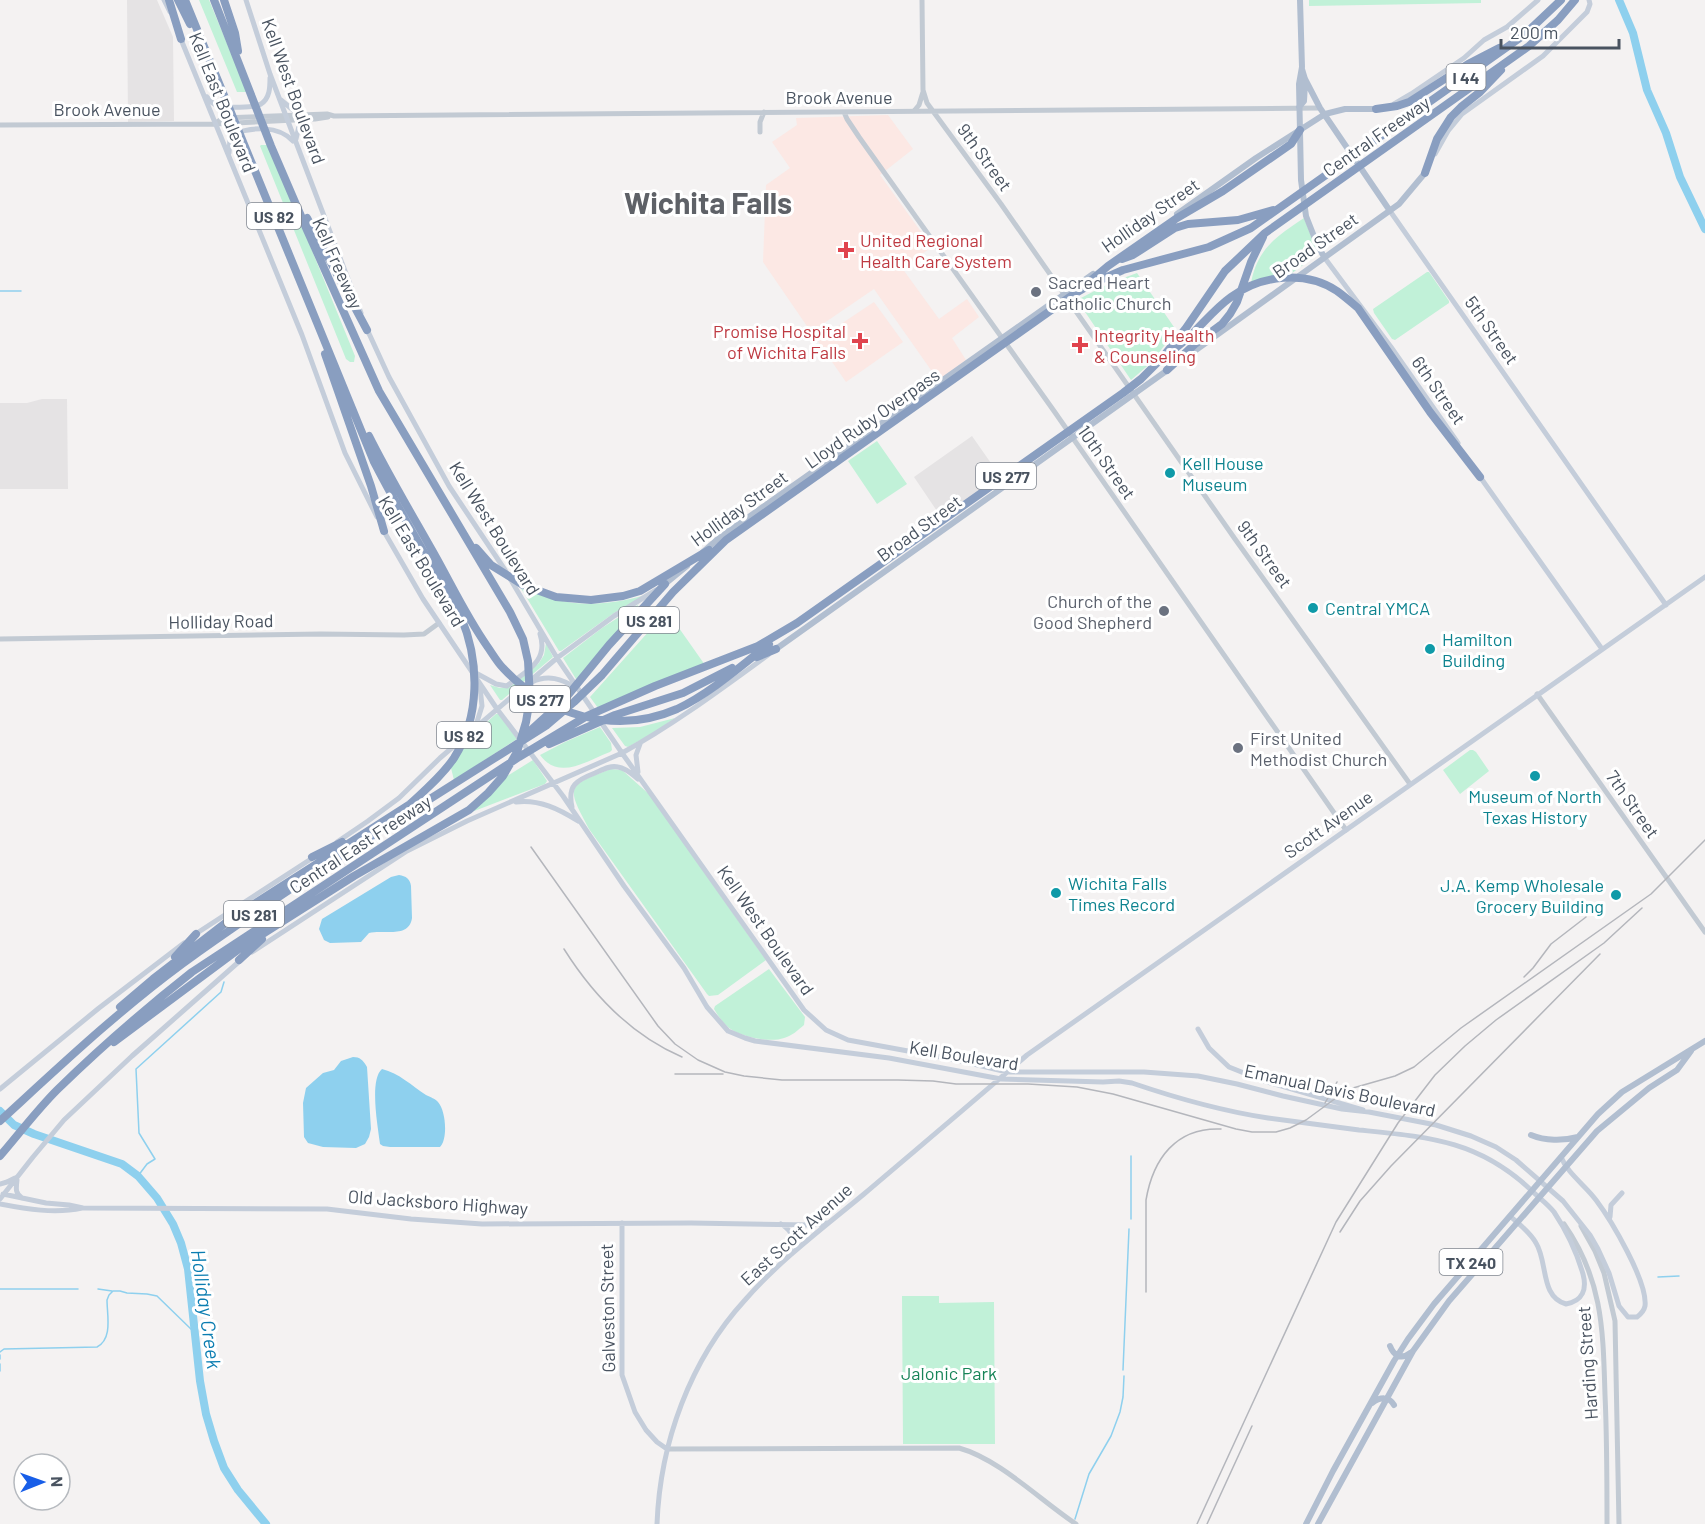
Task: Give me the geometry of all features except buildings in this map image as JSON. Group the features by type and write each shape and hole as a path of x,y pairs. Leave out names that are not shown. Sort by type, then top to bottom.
{"highway":[{"path":"169,0 181,39"},
{"name":"Kell Freeway","path":"214,0 271,146 379,391 459,528"},
{"path":"224,0 242,70"},
{"name":"Central Freeway","path":"1238,235 1366,148 1524,35 1561,0"},
{"name":"US 82","path":"182,2 225,95 345,389"},
{"name":"Central Freeway","path":"1162,358 1186,328 1225,271 1247,248 1292,213 1514,57 1545,32 1573,3"},
{"path":"1376,109 1408,102 1468,64 1524,35"},
{"path":"1425,173 1437,139 1451,117 1480,92 1514,57"},
{"path":"1074,294 1108,266 1168,224 1232,185 1291,144 1300,130"},
{"path":"286,180 367,330"},
{"path":"1105,266 1133,255 1167,231 1188,224 1247,218 1283,206"},
{"path":"1167,370 1222,324 1230,314 1265,233"},
{"name":"Lloyd Ruby Overpass","path":"574,702 602,675 691,572 726,540 1074,294 1123,270 1203,249 1238,235"},
{"path":"1162,358 1192,335 1222,304 1247,287 1267,280 1287,278 1320,283 1335,290 1358,308 1430,412 1480,477"},
{"path":"301,284 384,531"},
{"name":"US 277","path":"345,389 377,461 480,635 502,667 531,693 550,705 572,714 614,722 656,716 676,710 695,700 796,623 1123,393 1162,358"},
{"name":"US 82","path":"83,1044 116,1010 232,918 410,804 435,782 454,758 466,733 473,707 475,680 471,646 461,616 392,497 377,461"},
{"path":"459,528 491,564 523,585 556,597 591,600 640,591 726,540"},
{"name":"US 82","path":"102,1047 115,1042 239,949 354,876 469,810 488,794 503,776 517,752 526,722 530,698 528,661 523,639 510,612 459,528"},
{"path":"503,753 557,706 665,584"},
{"name":"Central East Freeway","path":"0,1156 56,1092 102,1047 144,1009 192,972 519,757 587,716 655,686 758,646 796,623"},
{"path":"498,771 555,741 615,715 683,693 748,660 776,649"},
{"name":"Central East Freeway","path":"0,1121 83,1044 181,965 299,883 547,725 574,702"},
{"path":"312,857 432,799"},
{"path":"239,960 294,911 359,864"},
{"path":"153,979 196,934"}],"main road":[{"name":"Kell East Boulevard","path":"164,0 302,334 345,453 384,531 423,599 497,709 553,783 684,968 707,1006 728,1030 745,1038 785,1043"},
{"name":"Kell West Boulevard","path":"246,0 286,118 367,330 389,377 449,486 505,570 557,658 804,1010 815,1021"},
{"path":"1299,108 1302,67 1300,0"},
{"name":"Central Freeway","path":"1376,109 1397,102 1411,94 1464,58 1484,40 1507,27 1538,0"},
{"name":"Central Freeway","path":"1425,173 1455,121 1543,56 1587,12 1589,0"},
{"name":"5th Street","path":"1302,67 1305,80 1320,108 1666,605"},
{"path":"203,94 216,105 224,107 262,104 270,90 270,74"},
{"path":"1299,108 1306,93 1305,80"},
{"path":"278,95 293,110 306,117 297,129 296,144"},
{"name":"6th Street","path":"1299,108 1301,180 1305,208 1311,231 1324,257 1391,346 1480,477 1602,649"},
{"name":"Brook Avenue","path":"1320,108 1346,109"},
{"name":"Holliday Street","path":"436,763 557,658 614,616 665,584 719,538 1256,158 1325,114 1346,109 1376,109"},
{"path":"230,160 230,139 233,134 245,130 280,131 296,144"},
{"name":"Broad Street","path":"467,821 622,753 667,727 1390,211 1399,204 1425,173"},
{"name":"Scott Avenue","path":"1001,1079 1045,1042 1705,576"},
{"path":"472,672 496,684 507,686 541,657 543,643 538,627"},
{"path":"525,685 537,679 555,678 578,688"},
{"path":"475,728 483,700 479,682"},
{"path":"639,777 636,755 640,743"},
{"name":"Central East Freeway","path":"2,1087 96,1010 196,934 368,821 399,798 436,763"},
{"path":"573,812 571,793 579,779 616,766 625,769 644,783"},
{"path":"509,802 523,801 547,805 581,822"},
{"name":"Central East Freeway","path":"1,1196 64,1120 239,960 407,851 467,821"},
{"name":"Kell Boulevard","path":"815,1021 839,1037 861,1044 957,1060 1007,1072 1144,1072"},
{"path":"1198,1029 1209,1048 1229,1067 1248,1075 1369,1112"},
{"name":"TX 240","path":"1306,1524 1397,1356 1434,1304 1598,1114 1622,1092 1705,1041"},
{"name":"Kell Boulevard","path":"785,1043 889,1058 1001,1079 1119,1081 1139,1085"},
{"name":"TX 240","path":"1318,1524 1413,1351 1449,1301 1598,1131 1649,1088 1677,1070 1693,1048"},
{"name":"Emanual Davis Boulevard","path":"1144,1072 1197,1076 1238,1084 1342,1109 1436,1125 1471,1136 1496,1147 1522,1164 1563,1201 1578,1222"},
{"name":"East Scott Avenue","path":"657,1524 667,1449 684,1397 706,1353 730,1317 767,1277 827,1223 1001,1079"},
{"name":"Emanual Davis Boulevard","path":"1139,1085 1208,1106 1267,1118 1434,1139 1482,1156 1514,1174 1553,1211 1582,1271 1585,1287 1580,1298 1566,1304 1553,1297 1547,1284 1545,1267 1537,1244 1517,1222"},
{"path":"1531,1136 1551,1140 1578,1137"},
{"path":"1561,1157 1565,1167 1595,1198 1610,1219 1633,1263 1643,1290 1645,1307 1637,1317 1628,1317 1622,1310 1598,1249 1590,1235 1578,1222"},
{"path":"0,1184 19,1176"},
{"path":"19,1176 17,1194 24,1199"},
{"path":"1610,1219 1611,1205 1622,1193"},
{"name":"Old Jacksboro Highway","path":"1,1196 84,1208 327,1209 411,1219 482,1224 779,1223 808,1225 827,1223"},
{"name":"Old Jacksboro Highway","path":"0,1204 68,1211 84,1208"},
{"path":"0,1210 12,1206"},
{"path":"1510,1216 1517,1222"},
{"name":"Galveston Street","path":"622,1223 622,1375 635,1412 646,1430 667,1449"},
{"path":"779,1223 790,1231 793,1239 787,1259"},
{"path":"1390,1346 1392,1352 1400,1357 1413,1351"},
{"path":"1370,1404 1386,1398 1394,1405"}],"street":[{"name":"9th Street","path":"922,0 923,90 933,111 1410,784"},
{"path":"914,111 920,105 923,90"},
{"name":"Brook Avenue","path":"0,125 214,124 223,118 334,116 1320,108"},
{"path":"760,132 760,122 764,112"},
{"name":"10th Street","path":"844,112 859,138 1072,437 1346,830"},
{"name":"Holliday Road","path":"0,639 321,634 404,635 424,634 439,623"},
{"name":"7th Street","path":"1537,694 1705,932"},
{"name":"Harding Street","path":"1553,1211 1567,1228 1582,1255 1595,1287 1600,1309 1603,1330 1607,1443 1607,1524"},
{"name":"Harding Street","path":"1578,1222 1595,1251 1604,1273 1615,1321 1619,1524"},
{"path":"667,1449 959,1448 978,1455 1000,1468 1076,1524"}],"shaded area":[{"path":"127,0 157,0 173,37 174,121 128,122"},
{"name":"United Regional Health Care System","path":"888,115 913,149 880,175 932,247 902,268 939,319 967,299 979,317 952,338 966,360 938,380 874,289 811,332 763,262 766,185 790,168 772,142 797,125 796,118"},
{"name":"Promise Hospital of Wichita Falls","path":"874,302 903,342 846,382 817,340"},
{"path":"42,399 67,399 68,489 0,489 0,403 27,403"},
{"path":"972,436 1000,476 941,517 914,477"}],"green space":[{"path":"199,0 209,0 247,92 237,92"},
{"path":"1309,0 1481,0 1481,3 1309,6"},
{"path":"261,145 269,145 355,356 354,362 346,359"},
{"path":"1304,218 1318,254 1288,276 1251,283 1263,252 1285,231"},
{"path":"1427,272 1449,303 1395,340 1392,339 1373,309"},
{"path":"1137,273 1176,330 1152,362 1131,380 1077,300 1110,283"},
{"path":"877,441 907,484 877,504 848,461"},
{"path":"519,585 550,598 589,604 646,595 614,613 559,651"},
{"path":"639,604 588,669 576,679 563,658 602,628"},
{"path":"667,611 705,665 598,708 590,697"},
{"path":"546,643 553,657 500,700 490,685 500,688 511,686 539,663 544,655"},
{"path":"496,714 499,714 517,739 454,780 451,768 467,740"},
{"path":"675,718 628,747 612,728 640,727"},
{"path":"600,727 611,743 610,752 582,764 564,768 547,763 540,755 565,742"},
{"path":"1470,750 1476,752 1489,771 1460,794 1443,770"},
{"path":"533,760 547,781 545,784 469,813 507,776"},
{"path":"611,769 622,770 650,795 766,960 718,995 709,996 707,994 581,815 574,796 578,784"},
{"path":"769,969 805,1017 804,1025 787,1037 771,1040 748,1036 729,1028 717,1014 715,1006"},
{"name":"Jalonic Park","path":"902,1296 939,1296 939,1303 994,1302 995,1444 903,1444"}],"water":[{"path":"399,875 407,878 411,886 412,918 406,929 395,932 369,933 361,942 330,943 324,940 319,929 322,919 391,877"},
{"path":"353,1057 361,1059 367,1067 371,1129 369,1137 365,1144 356,1148 323,1147 308,1143 304,1137 303,1103 306,1088 323,1073 334,1070 341,1061"},
{"path":"382,1069 400,1077 441,1106 445,1125 443,1143 440,1147 390,1147 380,1144 375,1093 378,1075"}],"waterway":[{"path":"1619,0 1633,33 1647,90 1666,133 1680,177 1705,229"},
{"path":"0,291 21,291"},
{"path":"138,1176 147,1164 155,1159 139,1133 136,1069 221,992 224,982"},
{"name":"Holliday Creek","path":"0,1111 14,1125 34,1134 122,1164 138,1176 157,1198 173,1224 188,1269 200,1381 214,1441 224,1468 238,1490 266,1524"},
{"path":"1131,1156 1131,1219"},
{"path":"1123,1370 1129,1229"},
{"path":"1658,1277 1679,1276"},
{"path":"0,1289 78,1289"},
{"path":"98,1289 112,1291"},
{"path":"0,1352 4,1349 97,1347 107,1333 107,1300 113,1291 157,1296 194,1332"},
{"path":"0,1364 0,1371"},
{"path":"1075,1519 1089,1474 1111,1436 1120,1412 1124,1376"}],"railway":[{"path":"531,847 658,1026 675,1044 698,1060 725,1072 782,1080 898,1080 1077,1087 1113,1094 1236,1129 1276,1132 1306,1120 1353,1088 1395,1076 1414,1067 1461,1028 1651,894 1705,840"},
{"path":"1197,1524 1336,1222 1398,1123 1435,1075 1465,1046 1496,1020 1604,943 1642,908"},
{"path":"1524,977 1551,944 1586,917"},
{"path":"564,949 575,966 615,1012 646,1037 682,1057"},
{"path":"1340,1232 1360,1201 1391,1166 1600,954"},
{"path":"675,1074 723,1074"},
{"path":"1325,1103 1337,1082"},
{"path":"1146,1292 1146,1200 1154,1171 1169,1148 1179,1140 1191,1133 1221,1129"},
{"path":"1207,1524 1252,1426"}],"place":[{"name":"United Regional Health Care System","path":"846,250"},
{"name":"Sacred Heart Catholic Church","path":"1036,292"},
{"name":"Promise Hospital of Wichita Falls","path":"860,341"},
{"name":"Integrity Health & Counseling","path":"1080,345"},
{"name":"Kell House Museum","path":"1170,473"},
{"name":"Central YMCA","path":"1313,608"},
{"name":"Church of the Good Shepherd","path":"1164,611"},
{"name":"Hamilton Building","path":"1430,649"},
{"name":"First United Methodist Church","path":"1238,748"},
{"name":"Museum of North Texas History","path":"1535,776"},
{"name":"Wichita Falls Times Record","path":"1056,893"},
{"name":"J.A. Kemp Wholesale Grocery Building","path":"1616,895"}],"district":[{"name":"Wichita Falls","path":"708,202"}]}
